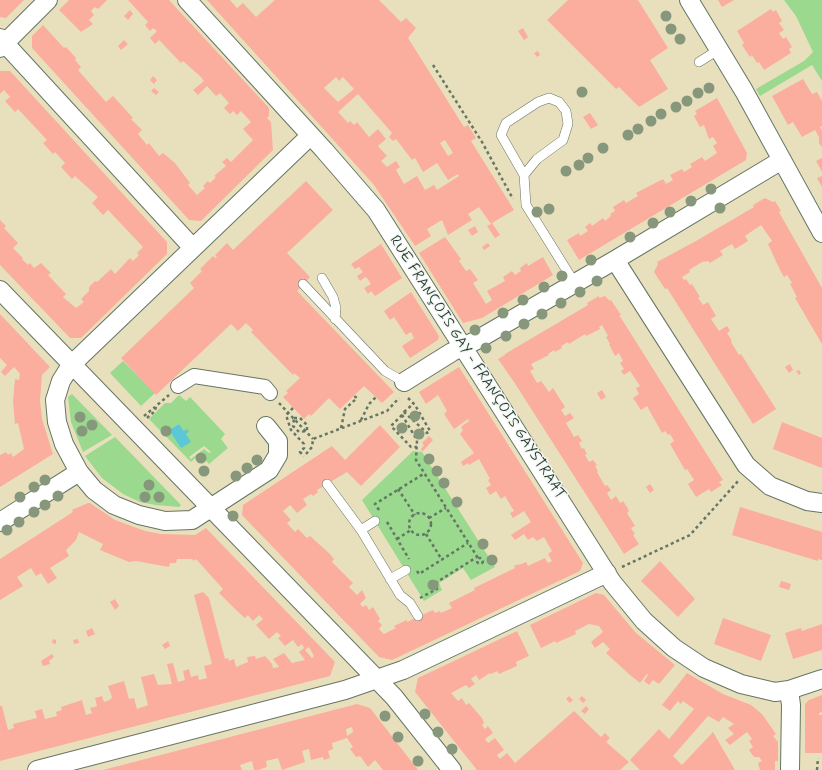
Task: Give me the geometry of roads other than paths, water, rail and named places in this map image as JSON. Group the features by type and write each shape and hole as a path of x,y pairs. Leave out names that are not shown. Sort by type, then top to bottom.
{"street":[{"path":"48,0 2,43 193,248"},
{"name":"RUE FRANÇOIS GAY - FRANÇOIS GAYSTRAAT","path":"187,0 376,210 463,346 613,571 644,621 674,648 704,668 741,684 775,692 789,690 822,679"},
{"path":"689,0 782,160 822,233"},
{"path":"266,426 278,441 278,455 269,470 192,520 165,521 139,516 114,505 94,490 79,472 64,444 58,422 55,400 61,381 72,365 310,136"},
{"path":"404,382 463,346 475,341 574,282 615,260 782,160"},
{"path":"615,260 746,465 770,486 807,501 822,503"},
{"path":"0,290 394,697 452,770"},
{"path":"175,389 194,376 265,387 274,397"},
{"path":"0,522 79,472"},
{"path":"37,770 345,690 398,672 433,649 613,571"},
{"path":"789,690 791,705 790,770"}],"lane":[{"path":"699,62 718,50"},
{"path":"524,175 537,159 563,140 568,124 566,111 559,102 549,98 538,102 506,123 501,135 524,175 526,205 574,282"},
{"path":"322,278 333,297 336,308 335,319"},
{"path":"303,284 385,371 404,382"},
{"path":"327,484 361,530 400,595 410,603 418,616"},
{"path":"361,530 379,518"},
{"path":"390,579 411,567"}],"water":[{"path":"179,424 184,431 187,429 189,432 186,434 191,442 181,448 169,430"}]}
